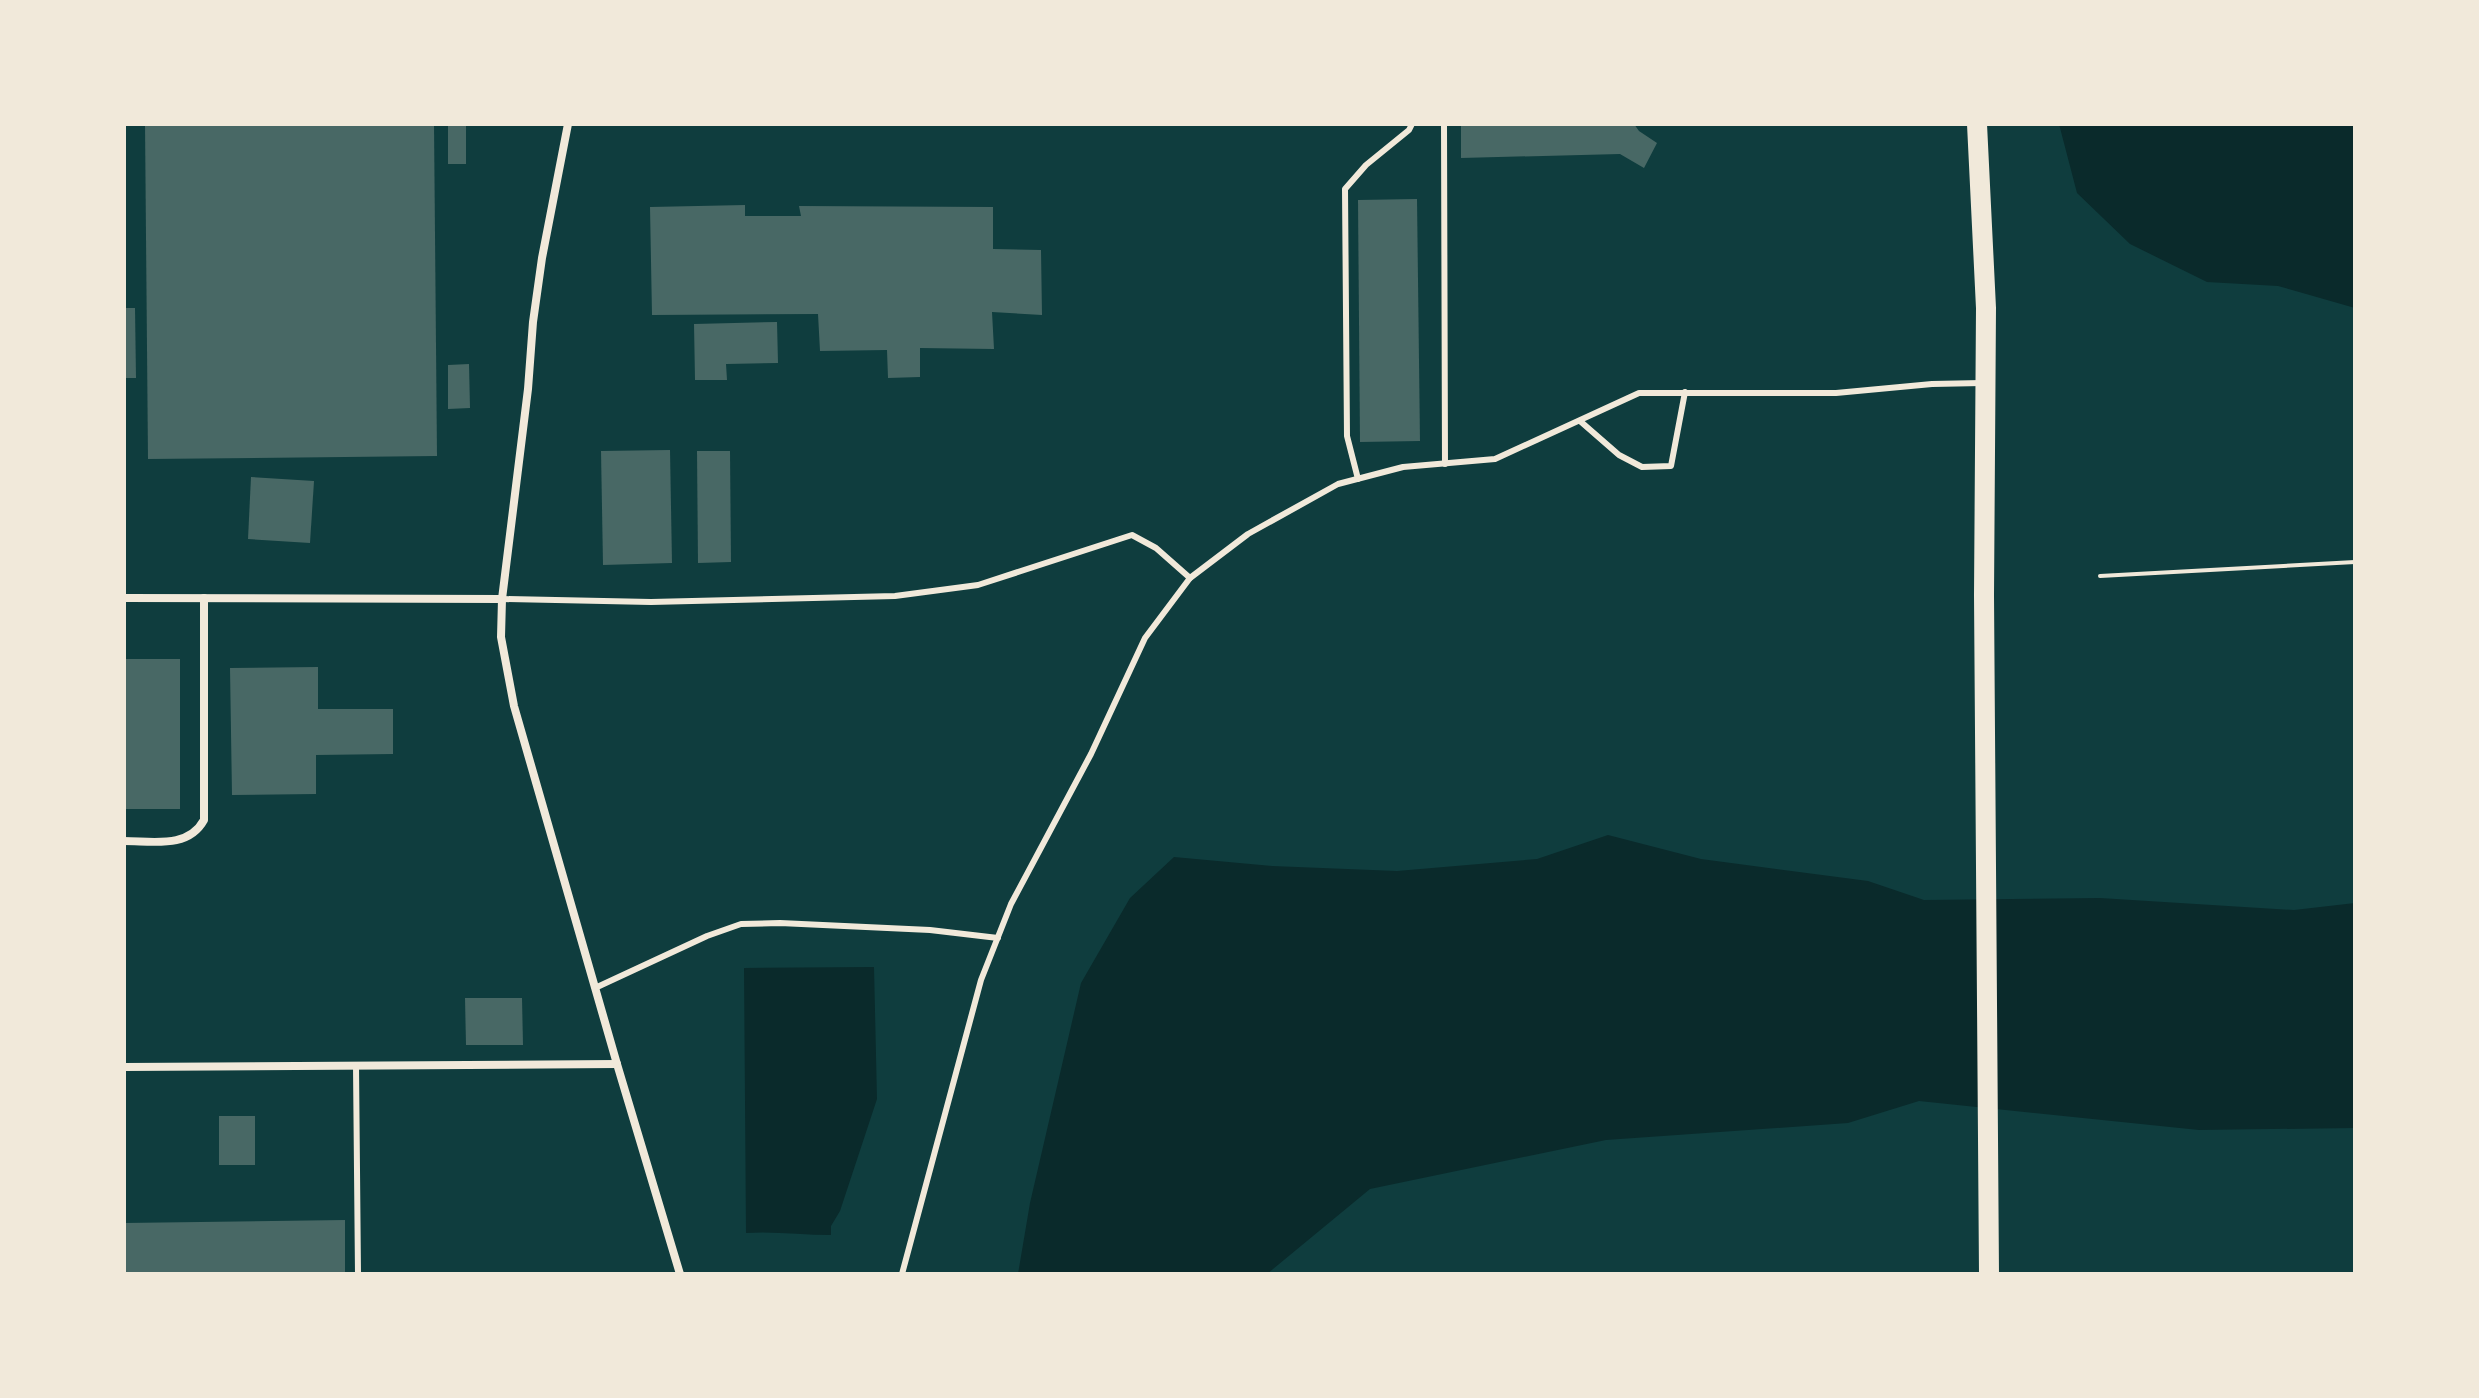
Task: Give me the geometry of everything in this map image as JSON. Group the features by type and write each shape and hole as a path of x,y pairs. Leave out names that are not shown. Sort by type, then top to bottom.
{"main road":[{"path":"1977,124 1985,248 1989,1274"}],"street":[{"path":"568,124 536,301 502,599 501,637 510,691 680,1274"},
{"path":"124,598 502,599"},
{"path":"124,841 180,841 198,830 204,820 204,598"},
{"path":"124,1067 617,1064"}],"lane":[{"path":"1358,479 1347,436 1345,189 1366,165 1409,130 1412,124"},
{"path":"1444,124 1445,464"},
{"path":"902,1274 981,980 1011,904 1091,754 1145,638 1190,578 1248,534 1338,484 1403,467 1495,459 1639,393 1836,393 1932,384 1986,383"},
{"path":"1580,421 1619,455 1642,467 1671,466 1685,392"},
{"path":"502,599 651,602 895,596 978,585 1132,535 1156,548 1190,578"},
{"path":"595,988 707,936 741,924 930,930 998,938"},
{"path":"356,1066 358,1274"}],"path":[{"path":"2100,576 2355,562"}],"water":[{"path":"2059,124 2355,124 2355,308 2278,286 2207,282 2130,244 2077,193"},
{"path":"1608,835 1701,859 1868,881 1924,900 2100,898 2294,910 2355,903 2355,1128 2199,1130 1919,1101 1848,1123 1606,1140 1370,1189 1267,1274 1018,1274 1030,1203 1081,983 1130,898 1174,857 1272,866 1397,871 1537,859"},
{"path":"874,967 877,1099 840,1211 831,1226 831,1235 746,1233 744,968"}],"building":[{"path":"145,124 434,124 437,456 148,459"},
{"path":"448,124 466,124 466,164 448,164"},
{"path":"1461,124 1634,124 1657,143 1644,168 1620,154 1461,158"},
{"path":"1417,199 1420,441 1360,442 1358,200"},
{"path":"745,205 745,216 801,216 799,206 993,207 993,249 1041,250 1042,315 992,312 994,349 920,348 920,377 888,378 887,350 820,351 818,314 652,315 650,207"},
{"path":"124,308 135,308 136,378 124,378"},
{"path":"777,322 778,363 726,364 727,380 695,380 694,324"},
{"path":"469,364 470,408 448,409 448,365"},
{"path":"670,450 672,563 603,565 601,451"},
{"path":"697,451 730,451 731,562 698,563"},
{"path":"251,477 314,481 310,543 248,539"},
{"path":"124,659 180,659 180,809 124,809"},
{"path":"318,667 318,709 393,709 393,754 316,755 316,794 232,795 230,668"},
{"path":"465,998 522,998 523,1045 466,1045"},
{"path":"219,1116 255,1116 255,1165 219,1165"},
{"path":"345,1220 345,1274 124,1274 124,1223"}]}
